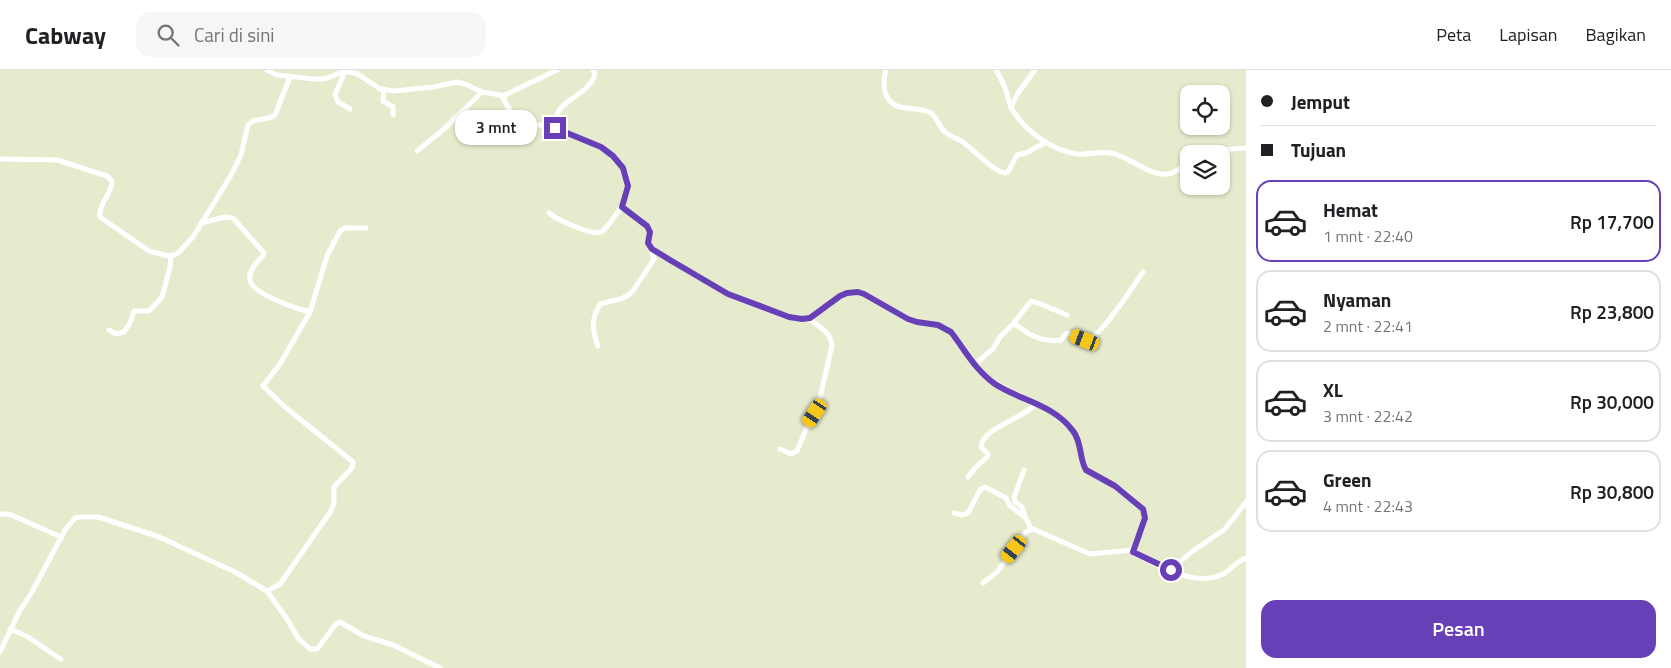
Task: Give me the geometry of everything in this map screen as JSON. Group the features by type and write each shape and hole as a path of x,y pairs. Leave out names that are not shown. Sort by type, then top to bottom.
{"street":[{"path":"267,70 277,75 325,79 345,71 358,74 378,87 394,90 425,88 457,82 482,92 503,96 557,70"},
{"path":"557,128 556,118 559,110 589,85 595,74 592,70"},
{"path":"886,70 884,78 885,90 886,96 891,103 931,112 943,130 964,143 999,171 1007,173 1017,155 1026,154 1046,142"},
{"path":"996,70 1006,90 1011,107 1021,122 1046,142 1076,153 1110,153 1164,174 1174,172 1180,168"},
{"path":"1011,107 1018,93 1035,70"},
{"path":"345,71 336,96 338,102 350,109"},
{"path":"0,159 57,160 107,176 112,181 112,187 101,208 100,217 145,248 155,253 171,256 178,253 186,245 230,177 241,155 248,124 257,119 267,119 275,115 290,77"},
{"path":"384,89 383,101 394,108 393,114"},
{"path":"416,151 443,130 482,92"},
{"path":"503,96 508,107 518,119 530,124 557,128 601,147 613,156 623,168 628,186 622,207 606,228 597,233 590,232 560,220 549,213"},
{"path":"1230,149 1246,148"},
{"path":"598,346 592,326 596,310 601,303 620,299 630,294 654,259 648,243 650,232 647,226 622,207"},
{"path":"201,223 225,217 233,218 264,254 252,268 251,283 262,292 284,304 297,310 310,312"},
{"path":"268,591 280,584 331,511 334,503 334,487 353,465 352,460 263,386 280,364 310,312 327,256 340,232 345,228 366,228"},
{"path":"651,247 682,268 728,294 789,317 808,318 843,295 862,293 914,321 935,324 946,328 986,377 998,385 1056,413 1075,433 1086,470 1115,486 1143,509 1145,518 1133,550"},
{"path":"109,330 116,334 121,334 130,323 134,311 149,311 159,300 168,275 171,256"},
{"path":"1013,324 1041,340 1059,341 1068,333 1087,340 1101,329 1143,272"},
{"path":"975,364 993,349 1000,337 1031,301 1067,315"},
{"path":"780,449 791,454 797,451 809,422 818,407 822,393 832,345 826,331 808,318"},
{"path":"968,477 988,457 988,454 981,445 983,440 1004,423 1029,411 1036,403"},
{"path":"1024,470 1014,497 1016,502 1022,507 1025,517"},
{"path":"954,513 962,515 968,513 980,490 985,487 1006,498 1010,506 1025,517 1030,524 1030,529 997,572 983,583"},
{"path":"1171,570 1190,553 1225,529 1246,502"},
{"path":"0,514 9,514 62,537"},
{"path":"0,652 19,612 71,522 75,518 85,516 98,517 157,536 235,572 268,591 298,638 310,649 317,649 336,624 340,622 364,636 393,646 440,668"},
{"path":"1030,529 1090,554 1133,550"},
{"path":"1133,550 1136,554 1171,570 1195,578 1223,574 1246,558"},
{"path":"10,630 23,635 51,654 62,658"}],"route":[{"path":"555,128 601,147 613,156 623,168 628,186 622,208 647,226 650,232 648,243 652,249 728,294 794,319 802,319 810,318 847,293 858,292 905,318 946,328 983,375 1011,392 1056,413 1075,433 1086,470 1090,474 1115,486 1141,506 1145,513 1133,552 1171,570"}]}
